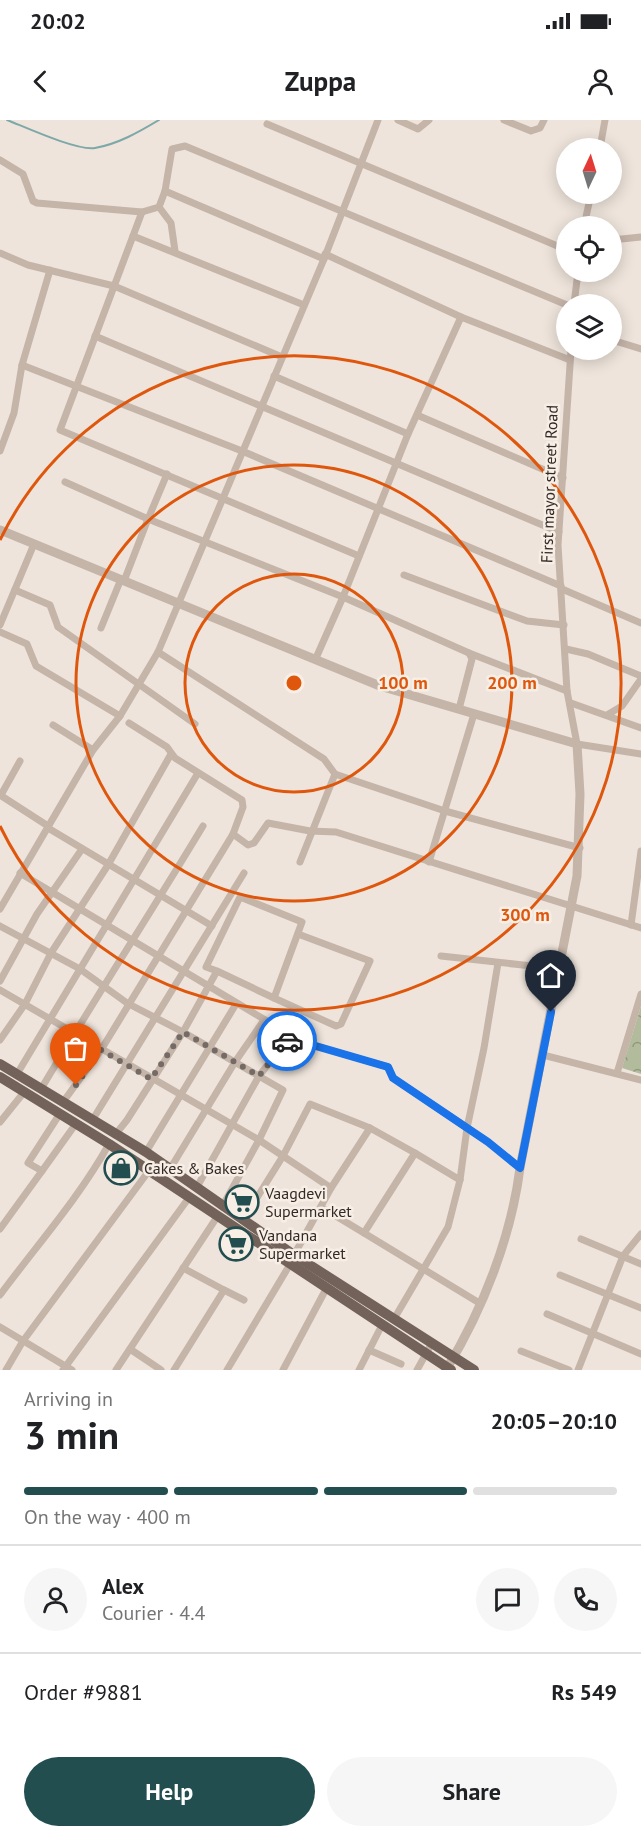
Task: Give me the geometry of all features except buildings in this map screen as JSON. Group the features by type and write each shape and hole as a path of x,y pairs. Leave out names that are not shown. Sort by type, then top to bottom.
{"main road":[{"path":"0,1064 93,1119 112,1140 148,1172 289,1266 382,1325 429,1348 454,1357 474,1370"},
{"path":"0,1077 75,1125 146,1152 294,1255 394,1319 429,1348 448,1369"}],"street":[{"path":"0,909 93,750 120,716 158,652 304,305 378,120"},
{"path":"398,120 416,129 429,120"},
{"path":"504,120 531,130 540,128 544,120"},
{"path":"602,138 605,120"},
{"path":"267,124 556,245"},
{"path":"159,207 165,191 172,149 185,146 556,300"},
{"path":"0,160 23,174 33,201 37,203 142,212 159,207"},
{"path":"165,191 324,256 461,317 556,354"},
{"path":"159,207 171,223 174,251"},
{"path":"142,212 60,430 359,556"},
{"path":"133,236 304,305"},
{"path":"622,239 641,237"},
{"path":"0,253 28,265 114,286 282,357"},
{"path":"0,451 14,412 22,365 50,270"},
{"path":"316,658 343,597 408,434 461,317"},
{"path":"95,336 559,532"},
{"path":"622,343 641,349"},
{"name":"First mayor street Road","path":"448,1369 481,1304 515,1208 520,1168 573,904 580,848 577,744 567,691 559,532 570,360"},
{"path":"22,365 242,451 641,623"},
{"path":"274,376 408,434"},
{"path":"417,415 563,478"},
{"path":"101,628 167,474"},
{"path":"65,482 148,519 343,597 469,653 567,691"},
{"path":"0,530 380,686 577,744 641,754"},
{"path":"0,625 34,544"},
{"path":"404,576 527,621 564,626"},
{"path":"15,590 50,605 58,627 195,724"},
{"path":"0,632 27,644 36,666 120,716"},
{"path":"566,649 588,654 641,677 622,706 607,715"},
{"path":"158,652 317,754 335,774 445,811 580,848"},
{"path":"459,709 472,659 469,653"},
{"path":"571,703 641,728"},
{"path":"429,862 474,714"},
{"path":"63,1102 101,1050 157,954 233,834 243,807 242,800 198,773 171,754 167,747 129,723"},
{"path":"52,725 93,750"},
{"path":"0,1041 25,1004 51,953 108,865 171,754"},
{"path":"20,761 0,795 82,849 212,926"},
{"path":"17,1074 198,773"},
{"path":"300,862 310,831 335,774"},
{"path":"233,834 248,844 254,843 268,824 310,831 336,832 573,904 641,928"},
{"path":"41,1089 105,988 131,939 203,826"},
{"path":"0,981 23,937 82,849"},
{"path":"631,924 641,851"},
{"path":"20,873 108,924 183,973 290,1036 302,1042 388,1067 393,1078 467,1128 520,1168"},
{"path":"93,1119 244,873"},
{"path":"274,998 302,922 240,897 206,967 218,971 274,998 336,1026 341,1024 370,961 298,934"},
{"path":"0,926 81,969 128,1003 183,1032 283,1091 223,1206 116,1370"},
{"path":"441,956 532,966"},
{"path":"394,1319 447,1227 460,1180 467,1128 484,1048 498,963"},
{"path":"0,1295 45,1233 89,1180 112,1140 183,1032 218,971"},
{"path":"0,990 180,1097 259,1140 331,1188"},
{"path":"617,1073 641,994"},
{"path":"146,1152 236,1004"},
{"path":"170,1169 235,1062 264,1020"},
{"path":"197,1187 259,1076 290,1036"},
{"path":"543,1055 641,1080"},
{"path":"0,1122 31,1083"},
{"path":"243,1220 283,1156 310,1104 370,1128 460,1180"},
{"path":"42,1171 28,1163 59,1115"},
{"path":"0,1229 75,1125"},
{"path":"294,1255 331,1188 370,1128"},
{"path":"364,1233 415,1153"},
{"path":"6,1370 23,1341 148,1172"},
{"path":"1,1330 67,1369 188,1199"},
{"path":"321,1207 481,1304"},
{"path":"578,1370 623,1256 641,1234"},
{"path":"581,1239 641,1264"},
{"path":"227,1370 289,1266"},
{"path":"183,1268 244,1299"},
{"path":"560,1275 641,1308"},
{"path":"283,1370 326,1289"},
{"path":"174,1370 224,1290"},
{"path":"547,1314 641,1354"},
{"path":"359,1370 382,1325"},
{"path":"130,1348 161,1370"},
{"path":"417,1370 429,1348"},
{"path":"369,1350 400,1364"},
{"path":"521,1351 569,1370"}],"green space":[{"path":"641,1006 641,1074 622,1068"}],"waterway":[{"path":"7,120 38,133 87,148 120,141 159,120"}],"way so far":[{"path":"76,1085 101,1050 151,1079 183,1032 259,1076 287,1041"}],"place":[{"name":"Cakes & Bakes","path":"121,1168"},
{"name":"Vaagdevi Supermarket","path":"242,1202"},
{"name":"Vandana Supermarket","path":"236,1244"}],"route":[{"path":"287,1041 290,1036 302,1042 388,1067 393,1078 488,1142 520,1168 551,1012"}]}
